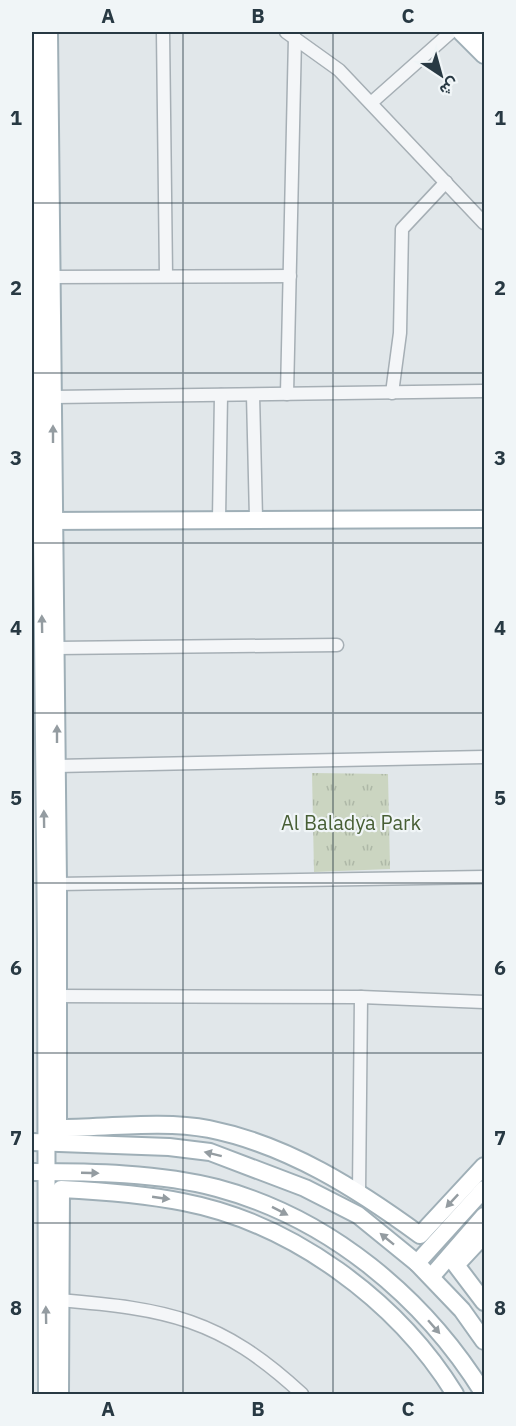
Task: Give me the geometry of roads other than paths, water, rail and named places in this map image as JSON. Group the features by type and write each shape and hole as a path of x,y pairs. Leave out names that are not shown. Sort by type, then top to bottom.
{"main road":[{"path":"37,32 42,521 39,1172 47,1395"},
{"path":"49,32 54,397 42,521 56,648 58,1128 183,1126 208,1129 284,1153 359,1192 420,1235 484,1166"},
{"path":"461,32 484,55"},
{"path":"480,32 484,36"},
{"path":"42,521 256,518 484,519"},
{"path":"39,1142 169,1147 210,1152 256,1167 305,1188 358,1215 417,1263 462,1310 484,1341"},
{"path":"39,1172 107,1174 216,1188 281,1212 364,1260 432,1324 465,1364 484,1395"},
{"path":"60,1395 61,1189 119,1193 184,1202 228,1214 280,1236 350,1280 400,1325 427,1356 455,1395"},
{"path":"417,1263 484,1189"},
{"path":"430,1277 484,1216"},
{"path":"484,1235 456,1265 484,1302"}],"street":[{"path":"163,32 166,276"},
{"path":"371,104 451,32"},
{"path":"290,35 339,70 484,223"},
{"path":"287,394 290,276 290,35"},
{"path":"392,393 400,333 402,230 446,182"},
{"path":"51,277 290,276"},
{"path":"54,397 484,391"},
{"path":"219,519 221,395"},
{"path":"253,395 256,518"},
{"path":"56,648 337,645"},
{"path":"57,766 484,757"},
{"path":"58,884 484,877"},
{"path":"57,996 361,997 484,1002"},
{"path":"359,1192 361,997"},
{"path":"59,1300 133,1306 178,1316 227,1336 273,1367 302,1395"}],"park label":[{"name":"Al Baladya Park","path":"351,822"}]}
